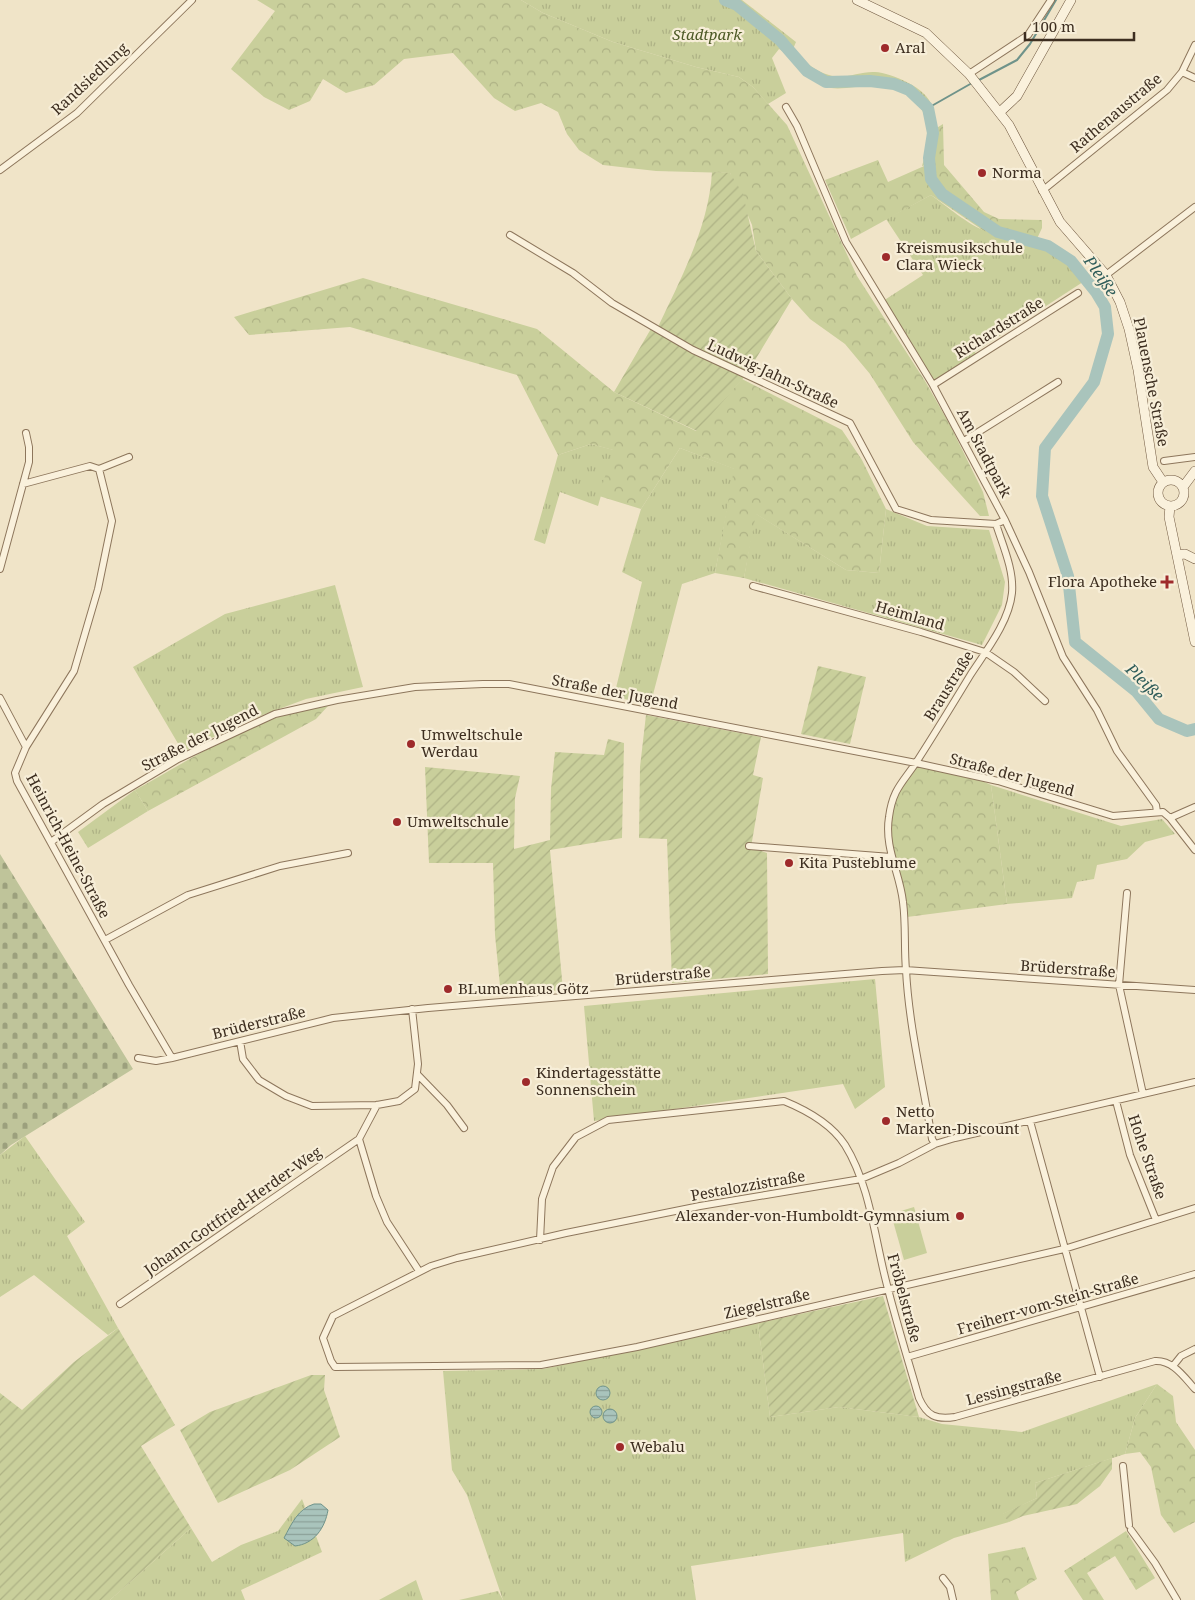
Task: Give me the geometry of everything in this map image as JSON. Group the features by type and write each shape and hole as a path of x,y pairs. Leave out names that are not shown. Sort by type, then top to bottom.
{"street":[{"name":"Randsiedlung","path":"0,170 77,112 192,0"},
{"name":"Plauensche Straße","path":"857,0 926,33 970,76 1000,112 1042,191 1065,229 1106,274 1120,302 1129,329 1137,363 1153,467 1163,482"},
{"path":"970,76 1028,35 1050,0"},
{"path":"1000,112 1017,96 1071,0"},
{"name":"Rathenaustraße","path":"1042,191 1167,90 1182,72 1195,45"},
{"path":"1182,72 1195,78"},
{"name":"Am Stadtpark","path":"786,107 797,126 846,242 933,385 1005,520 1029,572 1063,658 1097,710 1117,751 1156,805 1157,812"},
{"path":"1106,274 1195,208"},
{"name":"Ludwig-Jahn-Straße","path":"510,235 573,272 612,303 693,350 850,423 896,509 931,520 996,524 1005,520"},
{"name":"Richardstraße","path":"933,385 1078,294"},
{"path":"964,441 1058,382"},
{"path":"0,569 29,462 29,447 26,433"},
{"path":"24,484 90,466 98,469 129,457"},
{"path":"1164,461 1195,457"},
{"name":"Heinrich-Heine-Straße","path":"98,469 112,521 98,589 74,671 26,747 15,773 17,781 172,1058"},
{"path":"1183,487 1176,480 1163,482 1158,489 1159,498 1164,504 1170,506 1177,505 1183,498 1183,487 1195,471"},
{"path":"1170,506 1169,517 1195,642"},
{"name":"Braustraße","path":"935,1144 932,1139 905,970 903,901 887,835 892,799 899,783 916,763 985,652 1005,615 1012,594 1011,573 996,524"},
{"path":"1177,555 1185,554 1195,559"},
{"name":"Heimland","path":"753,586 921,632 985,652 1014,672 1045,701"},
{"name":"Straße der Jugend","path":"51,842 103,804 178,759 241,728 275,714 415,687 509,684 916,763 998,781 1113,816 1163,812 1170,818"},
{"path":"0,698 26,747"},
{"path":"1195,807 1170,818 1195,850"},
{"path":"749,846 891,857"},
{"path":"105,940 188,895 280,866 348,853"},
{"path":"1127,893 1119,986 1143,1094"},
{"name":"Brüderstraße","path":"138,1058 156,1061 172,1058 333,1018 905,970 1195,990"},
{"path":"240,1041 243,1059 258,1080 286,1096 312,1106 377,1105 399,1101 415,1089 418,1075 412,1010"},
{"path":"418,1075 447,1105 464,1128"},
{"name":"Pestalozzistraße","path":"336,1367 330,1361 323,1338 333,1316 419,1271 457,1258 700,1206 861,1179 899,1163 935,1144 1195,1082"},
{"name":"Hohe Straße","path":"1116,1100 1130,1155 1156,1220"},
{"name":"Fröbelstraße","path":"540,1240 542,1199 553,1167 576,1137 608,1120 784,1101 803,1108 823,1124 844,1145 861,1179 888,1289 919,1398 925,1411 934,1417"},
{"path":"377,1105 359,1139 387,1222 419,1271"},
{"path":"1030,1121 1100,1377"},
{"name":"Johann-Gottfried-Herder-Weg","path":"120,1304 359,1139"},
{"name":"Ziegelstraße","path":"336,1367 541,1366 637,1347 1064,1249 1195,1208"},
{"name":"Freiherr-vom-Stein-Straße","path":"907,1357 1080,1309 1195,1274"},
{"path":"1195,1349 1181,1356 1173,1366 1195,1390"},
{"name":"Lessingstraße","path":"934,1417 942,1419 955,1417 1155,1361 1162,1361 1173,1366"},
{"path":"1123,1466 1130,1527 1155,1563 1177,1600"},
{"path":"943,1578 950,1586 953,1600"}],"green space":[{"path":"257,0 521,0 543,13 613,42 696,67 739,77 753,87 787,125 857,276 925,381 950,425 983,492 989,516 980,516 913,442 870,374 845,344 810,319 792,299 756,251 752,225 730,173 656,171 603,165 579,150 567,134 558,112 541,103 515,111 494,98 453,53 404,59 374,85 346,93 323,79 310,101 289,110 264,97 231,69 275,11"},
{"name":"Stadtpark","path":"521,0 742,0 796,42 793,49 818,71 835,76 869,72 882,73 899,78 923,93 929,99 934,113 935,134 932,163 922,166 927,136 923,111 916,101 894,88 871,86 831,88 815,81 779,49 772,58 786,93 768,104 753,87 739,77 696,67 613,42 543,13"},
{"path":"943,124 944,165 984,212 999,219 1042,220 1042,228 1035,243 984,231 931,195 851,239 825,180 878,160 888,182 931,163 935,129"},
{"path":"712,172 730,173 743,194 756,251 792,299 746,375 697,431 614,392 652,327 657,329 684,272 705,213 710,193"},
{"path":"931,195 979,228 1050,249 1073,266 1086,280 975,352 977,356 933,385 883,301 923,275 886,219"},
{"path":"363,278 537,329 614,392 696,431 742,379 842,430 862,460 886,509 879,573 846,570 756,514 744,578 715,573 734,469 680,448 641,509 599,496 613,450 591,444 558,455 517,375 350,327 249,335 234,317"},
{"path":"591,444 614,450 598,506 560,492 545,544 534,540 558,455"},
{"path":"680,448 735,469 715,573 682,584 650,706 614,696 642,582 622,572 641,509"},
{"path":"886,509 927,526 989,530 1005,582 1002,605 982,645 744,578 755,513 846,570 879,573"},
{"path":"335,585 363,687 306,699 244,722 183,752 133,667 225,614"},
{"path":"818,666 866,677 850,744 801,734"},
{"path":"328,706 316,719 148,811 135,790 203,751 253,727 303,710"},
{"path":"646,715 761,737 753,775 763,778 751,847 767,853 768,974 672,983 667,839 639,838 640,767"},
{"path":"608,739 624,743 622,838 550,850 563,990 501,996 495,935 493,863 429,863 425,767 520,776 515,798 514,849 550,840 551,789 555,752 604,755"},
{"path":"916,763 970,775 991,785 1007,904 907,917 887,835 892,799"},
{"path":"991,785 1121,826 1162,819 1175,834 1145,842 1127,859 1097,865 1094,879 1077,882 1072,898 1007,904"},
{"path":"135,790 148,811 88,848 78,832"},
{"path":"0,854 133,1069 11,1145 0,1155"},
{"path":"875,979 885,1087 855,1109 843,1084 594,1121 584,1006"},
{"path":"25,1136 85,1222 67,1236 118,1328 108,1335 34,1275 0,1297 0,1155"},
{"path":"914,1207 927,1253 904,1260 891,1214"},
{"path":"883,1296 919,1417 839,1407 770,1417 758,1323"},
{"path":"758,1323 770,1417 839,1407 919,1417 942,1424 1022,1432 1157,1384 1135,1418 1125,1454 1035,1483 1037,1498 1003,1514 1009,1522 954,1538 905,1562 903,1533 691,1566 696,1600 503,1600 467,1495 452,1470 443,1371 543,1369"},
{"path":"118,1328 175,1425 141,1446 191,1528 110,1600 0,1600 0,1393 22,1410 74,1362"},
{"path":"311,1375 325,1375 324,1390 340,1437 290,1470 218,1503 180,1430 210,1412"},
{"path":"1157,1384 1173,1396 1176,1422 1195,1450 1195,1522 1174,1533 1161,1515 1151,1467 1140,1452 1125,1454 1135,1418"},
{"path":"1112,1458 1112,1469 1100,1486 1077,1504 1023,1516 1009,1522 1002,1514 1037,1498 1035,1483"},
{"path":"302,1499 305,1507 292,1522 301,1545 316,1536 322,1552 241,1590 245,1600 110,1600 191,1528 212,1562 241,1545 278,1531"},
{"path":"1126,1531 1155,1578 1136,1590 1115,1556 1087,1573 1104,1600 1083,1600 1064,1571"},
{"path":"1025,1547 1037,1579 1016,1592 1019,1600 991,1600 988,1554"},
{"path":"416,1580 423,1600 379,1600"},
{"path":"498,1591 503,1600 459,1600"}],"water":[{"path":"600,1386 606,1386 610,1393 606,1400 600,1400 596,1396 596,1390"},
{"path":"594,1406 598,1406 602,1412 598,1418 594,1418 590,1414 590,1410"},
{"path":"607,1409 613,1409 617,1416 613,1423 607,1423 603,1419 603,1413"},
{"path":"321,1504 328,1510 324,1523 318,1534 308,1542 295,1546 284,1538 300,1513 308,1506"}],"waterway":[{"name":"Pleiße","path":"725,0 737,5 780,40 807,71 826,82 870,81 894,84 909,90 928,108 933,133 929,158 931,179 942,194 998,232 1048,246 1071,261 1096,292 1105,307 1108,334 1094,382 1045,448 1042,496 1068,576 1075,642 1136,691 1159,719 1187,731 1195,729"},
{"path":"979,80 1017,60 1030,44 1056,0"},
{"path":"928,108 972,83"}],"place":[{"name":"Aral","path":"885,48"},
{"name":"Norma","path":"982,173"},
{"name":"Kreismusikschule Clara Wieck","path":"886,257"},
{"name":"Flora Apotheke","path":"1167,582"},
{"name":"Umweltschule Werdau","path":"411,744"},
{"name":"Umweltschule","path":"397,822"},
{"name":"Kita Pusteblume","path":"789,863"},
{"name":"BLumenhaus Götz","path":"448,989"},
{"name":"Kindertagesstätte Sonnenschein","path":"526,1082"},
{"name":"Netto Marken-Discount","path":"886,1121"},
{"name":"Alexander-von-Humboldt-Gymnasium","path":"960,1216"},
{"name":"Webalu","path":"620,1447"}]}
